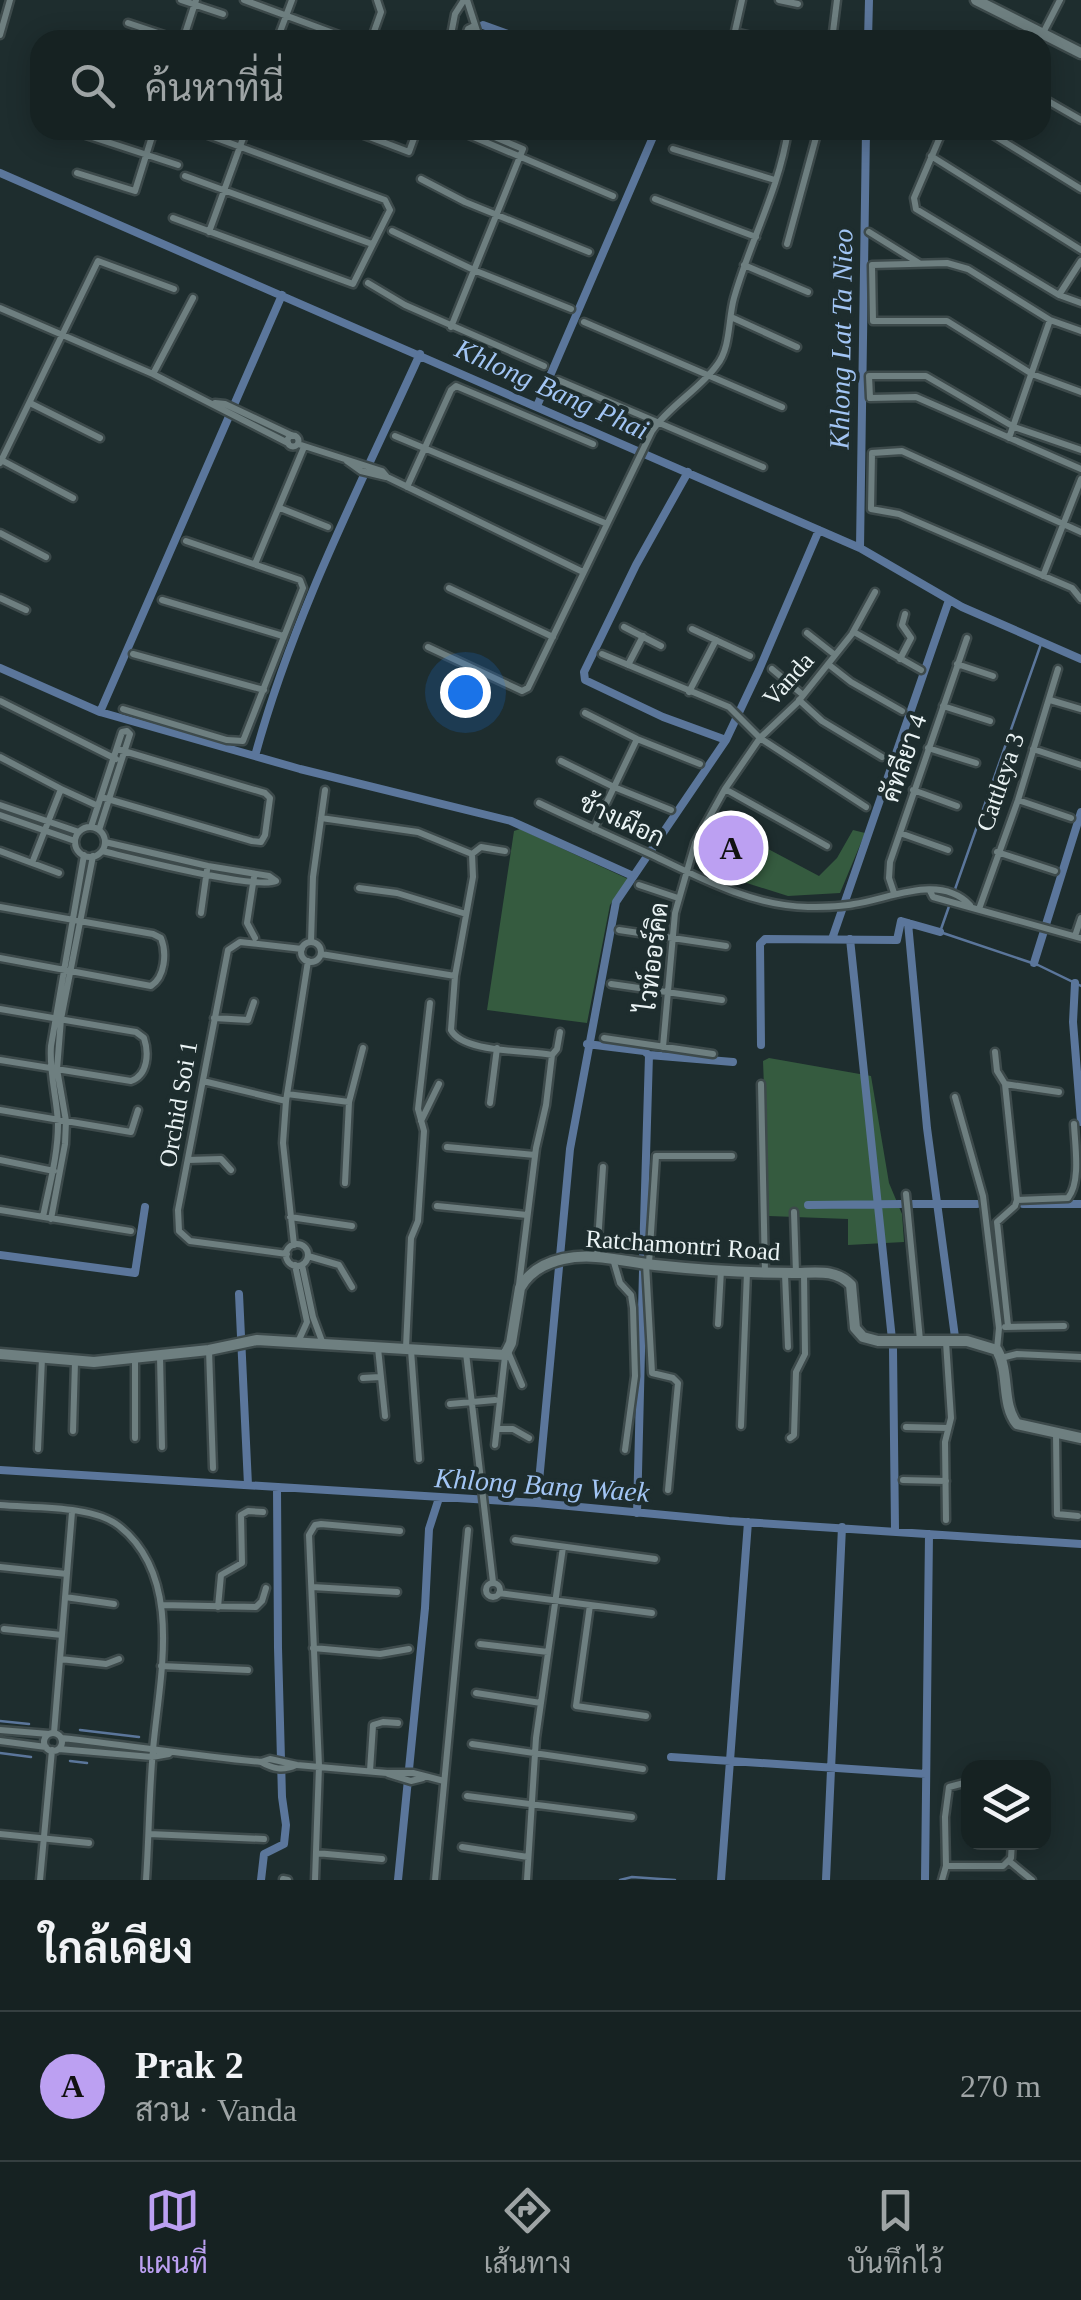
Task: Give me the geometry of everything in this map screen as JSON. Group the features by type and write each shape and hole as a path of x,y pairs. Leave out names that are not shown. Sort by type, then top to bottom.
{"street":[{"path":"0,34 10,0"},
{"path":"182,0 223,14"},
{"path":"244,0 325,30"},
{"path":"281,30 292,0"},
{"path":"375,30 382,12 377,0"},
{"path":"466,0 475,30"},
{"path":"452,30 455,14 466,0"},
{"path":"735,30 742,0"},
{"path":"779,0 798,4"},
{"path":"833,30 837,0"},
{"path":"978,0 1035,30"},
{"path":"1045,30 1060,0"},
{"path":"185,30 195,2"},
{"path":"128,24 148,30"},
{"path":"468,30 474,26"},
{"path":"1051,38 1081,53"},
{"path":"1051,103 1081,120"},
{"path":"100,140 178,166"},
{"path":"77,173 134,191 151,140"},
{"path":"173,218 350,284 356,282 390,210 385,200 222,140"},
{"path":"208,232 242,140"},
{"path":"381,140 409,152 413,140"},
{"path":"494,140 613,196"},
{"path":"428,646 524,692 604,524 658,422 720,361 744,266 785,140"},
{"path":"787,244 815,140"},
{"path":"938,140 914,198 916,209 1059,294 1081,303"},
{"path":"1001,140 1081,189"},
{"path":"673,149 775,180"},
{"path":"450,326 476,272 522,153"},
{"path":"932,156 1081,250"},
{"path":"185,176 372,244"},
{"path":"422,179 465,202 590,252"},
{"path":"655,199 756,238"},
{"path":"392,231 476,272 571,309"},
{"path":"869,232 920,264"},
{"path":"73,498 1,462 98,261 174,289"},
{"path":"1059,294 1081,261"},
{"path":"1081,331 1050,320 968,269 948,263 872,265 873,321 947,322 1031,374 1081,392"},
{"path":"744,266 808,292"},
{"path":"368,283 405,305 544,366"},
{"path":"153,374 193,298"},
{"path":"0,308 153,374 293,447 301,446 387,477 584,572"},
{"path":"731,317 797,347"},
{"path":"1008,438 1050,320"},
{"path":"584,322 782,406"},
{"path":"1081,450 1012,426 926,376 870,376 870,398 916,398 1081,469"},
{"path":"558,380 763,467"},
{"path":"408,487 456,386 594,444"},
{"path":"30,403 100,438"},
{"path":"237,415 256,418 298,439 301,446 255,564"},
{"path":"251,427 256,418"},
{"path":"288,443 293,436"},
{"path":"395,436 604,524"},
{"path":"1081,532 902,451 872,453 872,509 899,514 1072,588 1081,599"},
{"path":"1043,576 1081,479"},
{"path":"280,508 328,526"},
{"path":"0,533 46,557"},
{"path":"123,709 240,742 245,738 304,584 186,541"},
{"path":"449,588 553,637"},
{"name":"Vanda","path":"688,873 695,843 725,790 760,738 836,656 875,592"},
{"path":"0,598 26,610"},
{"path":"162,600 283,636"},
{"path":"900,658 911,638 902,625 905,614"},
{"path":"624,627 661,646"},
{"path":"692,629 750,656"},
{"path":"854,632 920,670"},
{"path":"807,633 836,656"},
{"path":"628,665 643,636"},
{"name":"คัทลียา 4","path":"894,893 889,878 890,862 967,638"},
{"path":"688,692 716,640"},
{"path":"133,654 264,690"},
{"path":"602,654 733,710 760,738 866,807"},
{"path":"828,664 902,711"},
{"path":"958,664 993,676"},
{"name":"Cattleya 3","path":"968,904 997,852 1018,800 1058,669"},
{"path":"772,670 822,721 882,756"},
{"path":"1050,700 1081,709"},
{"path":"0,701 120,755 265,792 270,798 261,842 105,798"},
{"path":"942,706 990,720"},
{"path":"585,712 700,764"},
{"path":"594,830 638,739"},
{"path":"928,748 976,763"},
{"path":"1033,749 1081,765"},
{"path":"95,828 120,755"},
{"path":"0,756 98,806"},
{"path":"561,761 671,810"},
{"path":"32,863 61,789"},
{"path":"311,942 313,877 326,790"},
{"path":"725,790 826,846"},
{"path":"913,790 958,806"},
{"path":"105,798 98,806 95,828 105,842 208,870"},
{"path":"1018,800 1071,818"},
{"name":"ช้างเผือก","path":"539,803 688,873 738,894 780,905 856,904 894,893 933,893 968,904"},
{"path":"0,805 76,841"},
{"path":"0,814 79,832 95,828"},
{"path":"321,818 418,832 472,854"},
{"path":"79,832 77,849 88,856"},
{"path":"900,833 948,850"},
{"path":"102,851 105,842"},
{"path":"472,854 480,846 505,851"},
{"path":"0,851 59,873"},
{"path":"88,856 102,851 254,877 247,924 255,938"},
{"path":"997,852 1055,871"},
{"path":"472,854 474,862 450,1021 454,1036 466,1043 552,1054"},
{"path":"47,1218 62,1120 53,1068 58,1018 88,856"},
{"path":"201,913 208,870"},
{"name":"ไวท์ออร์คิด","path":"663,1046 672,938 678,898 688,873"},
{"path":"639,885 678,898"},
{"path":"360,888 398,893 466,914"},
{"path":"968,904 1078,937 1081,918"},
{"path":"0,907 158,935 164,946 163,966 156,983 150,986 0,958"},
{"path":"619,930 726,946"},
{"name":"Orchid Soi 1","path":"287,1254 199,1244 185,1237 177,1225 226,955 232,944 240,942 302,949"},
{"path":"298,1265 289,1262 287,1254 294,1245 283,1162 287,1098 308,962 302,949 311,942"},
{"path":"308,962 318,959 320,954 319,947 311,942"},
{"path":"320,954 455,976"},
{"path":"611,984 722,1000"},
{"path":"214,1018 248,1020 254,1002"},
{"path":"420,1459 409,1350 411,1238 418,1220 424,1127 418,1109 430,1003"},
{"path":"0,1009 141,1034 147,1045 139,1078 131,1081 0,1060"},
{"path":"495,1446 520,1288 518,1274 535,1155 552,1054 557,1050 560,1032"},
{"path":"604,1038 713,1054"},
{"path":"345,1183 349,1102 363,1048"},
{"path":"490,1103 497,1048"},
{"path":"995,1052 997,1072 1005,1084 1018,1200 998,1219 996,1232 1008,1326"},
{"path":"203,1081 287,1098 349,1102"},
{"path":"421,1121 438,1084"},
{"path":"762,1084 765,1272"},
{"path":"1005,1084 1059,1092"},
{"path":"955,1097 983,1196 999,1354 1011,1418 1023,1428 1081,1438"},
{"path":"0,1110 131,1132 138,1110"},
{"path":"1018,1200 1068,1198 1074,1193 1074,1124"},
{"path":"447,1147 535,1155"},
{"path":"668,1490 678,1383 652,1372 648,1264 656,1156 732,1156"},
{"path":"188,1160 220,1159 230,1170"},
{"path":"0,1160 57,1171"},
{"path":"596,1257 603,1166"},
{"path":"906,1194 920,1340"},
{"path":"437,1206 527,1215"},
{"path":"0,1210 131,1231"},
{"path":"790,1438 794,1435 796,1372 805,1354 795,1272 794,1212"},
{"path":"290,1216 352,1226"},
{"path":"986,1233 996,1232"},
{"path":"294,1245 302,1246 308,1256 339,1265 352,1286"},
{"path":"298,1265 308,1256"},
{"name":"Ratchamontri Road","path":"520,1288 528,1276 550,1263 596,1257 748,1272 838,1274 851,1285 855,1328 862,1336 878,1341 982,1344 999,1354"},
{"path":"613,1259 633,1308 634,1376 625,1450"},
{"path":"298,1265 306,1326 298,1344"},
{"path":"298,1265 323,1344"},
{"path":"718,1324 721,1270"},
{"path":"742,1426 748,1272"},
{"path":"788,1348 795,1272"},
{"path":"306,1326 316,1327"},
{"path":"999,1328 1064,1326"},
{"path":"0,1354 100,1361 209,1350 247,1341 507,1353"},
{"path":"946,1341 951,1418 945,1442 946,1520"},
{"path":"378,1348 385,1416"},
{"path":"209,1350 213,1468"},
{"path":"507,1353 522,1385"},
{"path":"466,1354 493,1582 486,1588 487,1594 494,1597 499,1592 652,1613"},
{"path":"999,1354 1081,1357"},
{"path":"160,1356 162,1447"},
{"path":"38,1449 42,1358"},
{"path":"135,1359 135,1438"},
{"path":"74,1431 75,1362"},
{"path":"364,1378 380,1377"},
{"path":"450,1404 495,1400"},
{"path":"906,1427 948,1428"},
{"path":"497,1428 513,1429 528,1438"},
{"path":"1056,1433 1057,1514 1078,1516"},
{"path":"904,1480 946,1481"},
{"path":"0,1505 103,1517 118,1526 144,1554 161,1605 161,1666 146,1880"},
{"path":"40,1880 72,1512"},
{"path":"218,1606 220,1575 242,1563 241,1515 263,1512"},
{"path":"314,1880 319,1766 309,1540 315,1525 400,1531"},
{"path":"435,1880 468,1530"},
{"path":"515,1540 655,1559"},
{"path":"527,1880 541,1703 563,1546"},
{"path":"0,1567 67,1574"},
{"path":"312,1587 397,1592"},
{"path":"161,1605 256,1607 266,1588"},
{"path":"65,1597 114,1604"},
{"path":"590,1604 576,1706 646,1716"},
{"path":"4,1629 62,1635"},
{"path":"480,1644 548,1652"},
{"path":"314,1648 380,1654 410,1650"},
{"path":"60,1660 106,1664 120,1659"},
{"path":"161,1666 248,1670"},
{"path":"476,1693 541,1703"},
{"path":"370,1772 373,1726 398,1723"},
{"path":"0,1730 55,1735 152,1753"},
{"path":"52,1749 45,1740 55,1735"},
{"path":"0,1740 52,1749 319,1766 444,1781"},
{"path":"472,1744 643,1769"},
{"path":"942,1880 949,1787 961,1784"},
{"path":"467,1796 632,1817"},
{"path":"0,1834 89,1843"},
{"path":"149,1834 264,1839"},
{"path":"462,1846 528,1857"},
{"path":"946,1866 1003,1866 1009,1861 1011,1850"},
{"path":"316,1853 382,1859"},
{"path":"1009,1861 1032,1880"}],"green space":[{"path":"710,818 819,876 837,858 853,830 865,833 840,893 788,896 702,869 694,858 696,839"},
{"path":"520,829 628,879 610,905 587,1023 487,1010 514,831"},
{"path":"769,1058 871,1076 889,1183 902,1214 904,1242 848,1245 848,1219 769,1216 763,1061"}],"waterway":[{"name":"Khlong Lat Ta Nieo","path":"868,30 869,0"},
{"path":"483,25 497,30"},
{"path":"537,406 652,140"},
{"name":"Khlong Lat Ta Nieo","path":"860,548 866,140"},
{"name":"Khlong Bang Phai","path":"0,173 860,548 962,607 1081,659"},
{"path":"100,712 282,295"},
{"path":"255,756 308,602 420,354"},
{"path":"688,472 636,565 584,672 585,680 663,717 726,740"},
{"path":"537,1503 570,1149 616,902 726,740 819,530"},
{"path":"832,939 949,600"},
{"path":"1041,644 940,932 1038,965 1081,986"},
{"path":"0,668 100,712 300,769 511,821 633,876"},
{"path":"1034,963 1081,812"},
{"path":"761,1045 760,944 765,939 897,940 901,921 940,932"},
{"path":"908,923 927,1128 955,1337"},
{"path":"850,939 893,1349 895,1530"},
{"path":"1075,983 1073,1022 1081,1122"},
{"path":"587,1044 644,1051 649,1055 643,1257"},
{"path":"649,1055 733,1062"},
{"path":"808,1205 901,1204"},
{"path":"913,1204 977,1204"},
{"path":"1023,1204 1081,1204"},
{"path":"0,1255 135,1273 145,1207"},
{"path":"637,1513 643,1271"},
{"path":"239,1294 248,1485"},
{"name":"Khlong Bang Waek","path":"0,1470 537,1503 729,1521 1081,1544"},
{"path":"261,1880 264,1854 284,1844 286,1825 278,1648 277,1487"},
{"path":"398,1880 429,1529 439,1498"},
{"path":"721,1880 748,1522"},
{"path":"826,1880 842,1527"},
{"path":"925,1880 929,1534"},
{"path":"0,1721 29,1724"},
{"path":"80,1730 139,1737"},
{"path":"0,1753 31,1757"},
{"path":"671,1757 926,1774"},
{"path":"70,1761 87,1763"},
{"path":"620,1880 675,1880"}],"place":[{"name":"Prak 2","path":"731,848"}]}
